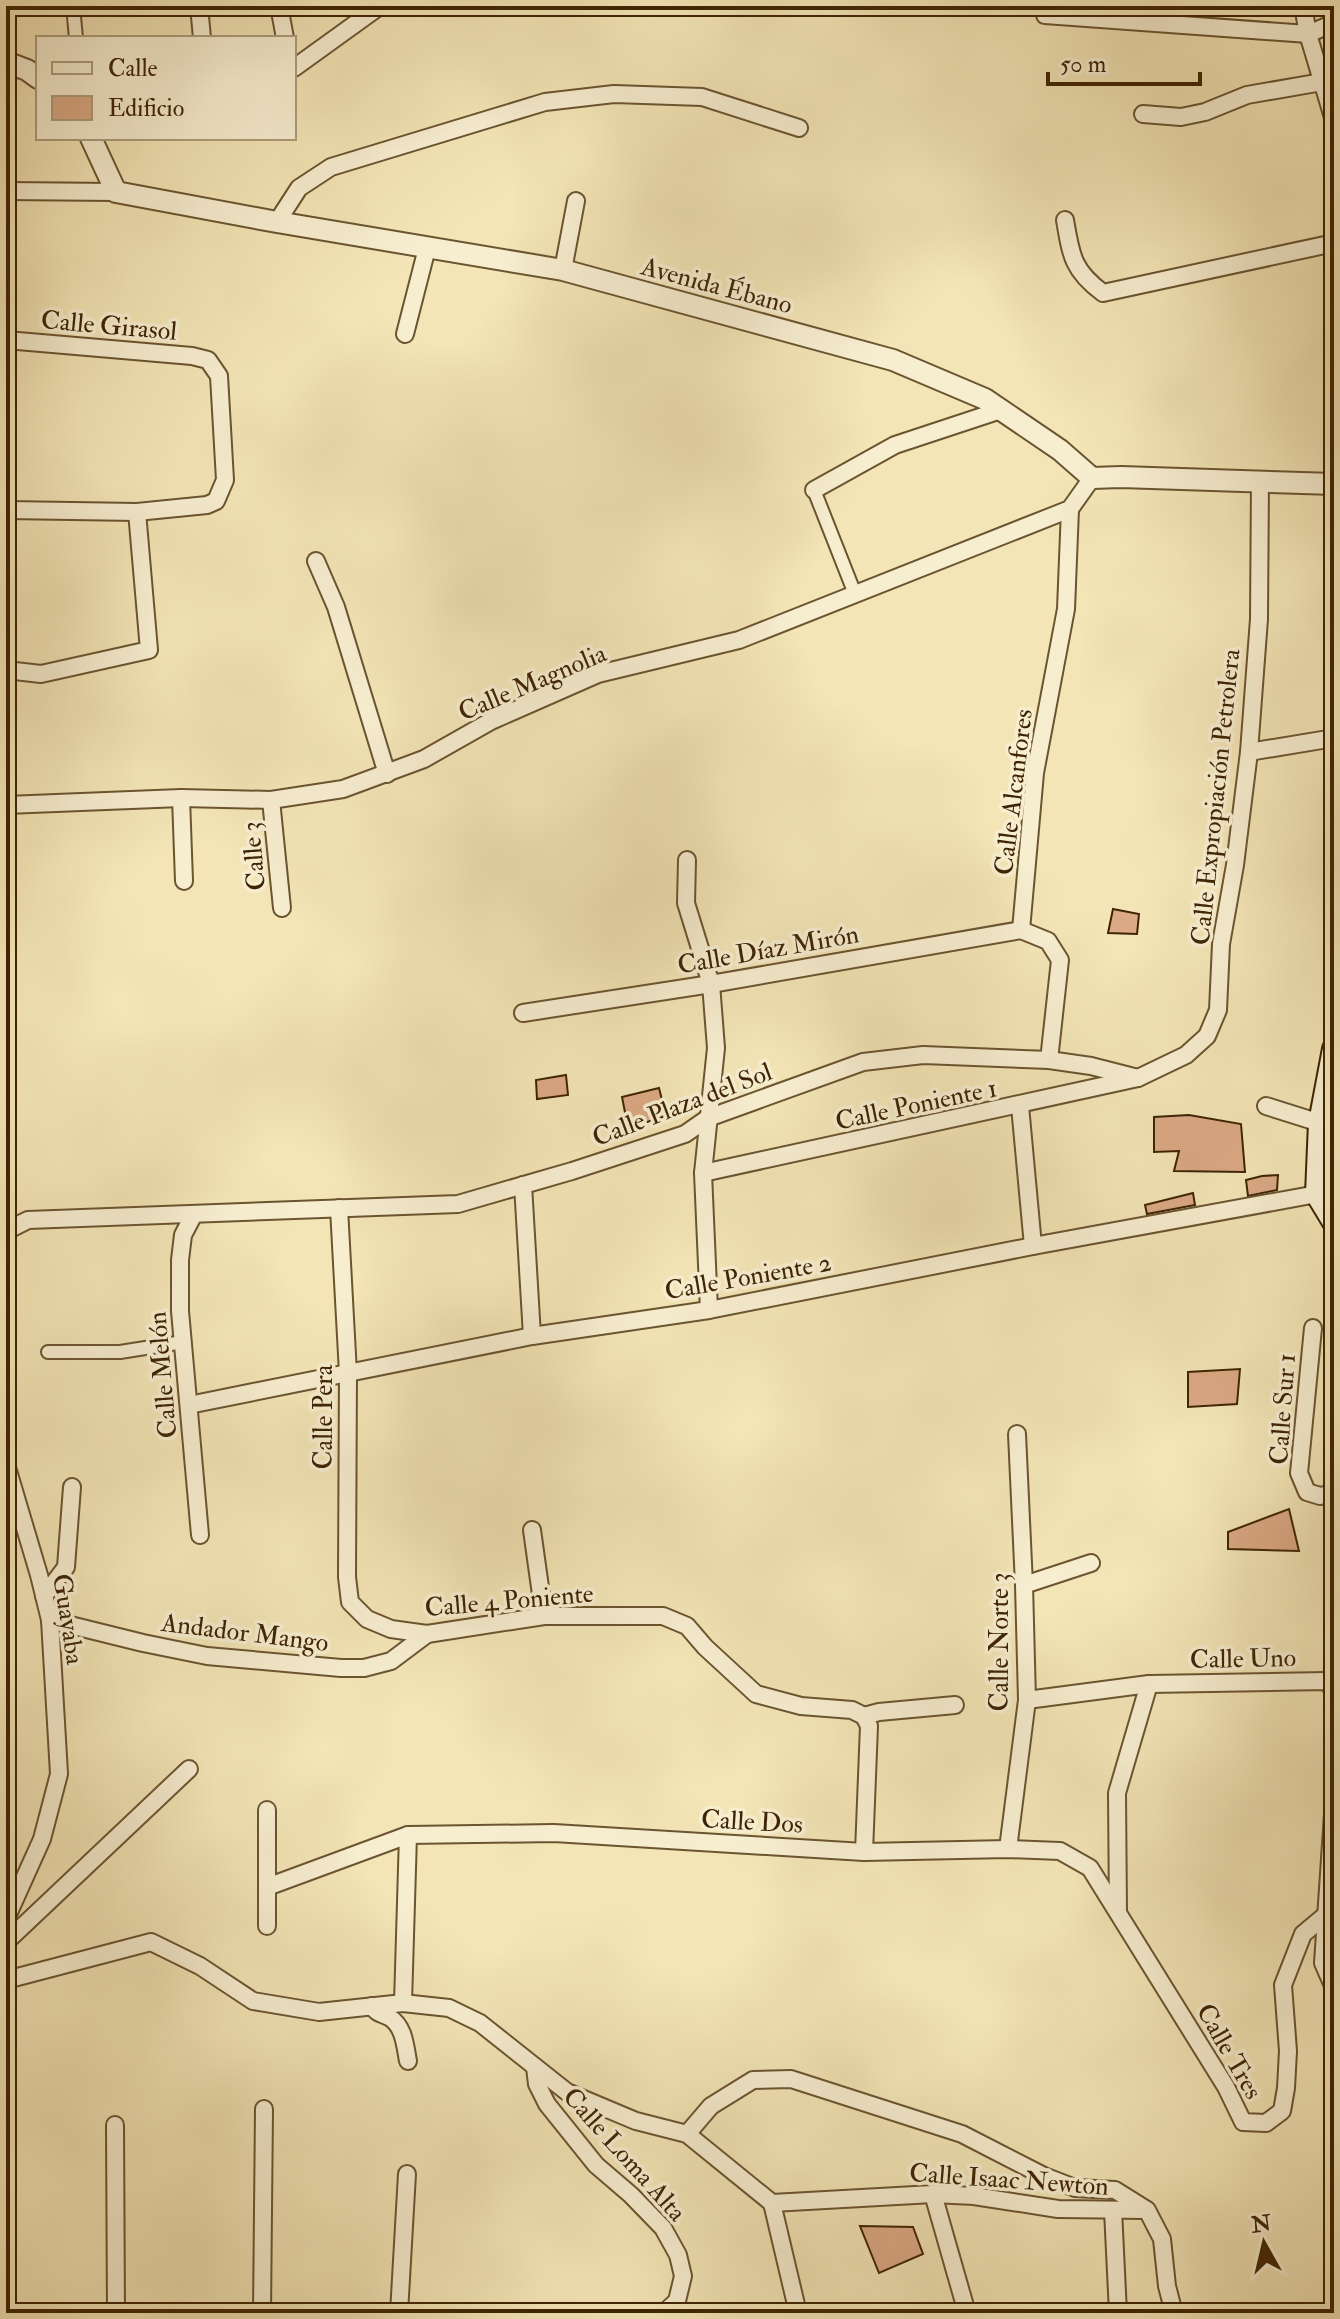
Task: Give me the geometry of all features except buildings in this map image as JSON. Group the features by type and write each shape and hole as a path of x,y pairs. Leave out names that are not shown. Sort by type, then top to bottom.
{"main road":[{"path":"1334,1049 1320,1123 1317,1194 1334,1222"}],"street":[{"path":"73,6 76,36"},
{"path":"199,6 202,36"},
{"path":"279,6 285,36"},
{"path":"296,67 380,6"},
{"path":"1303,6 1308,34 1334,121"},
{"path":"1044,11 1308,34 1334,23"},
{"path":"6,62 36,77"},
{"path":"1143,114 1181,117 1205,112 1247,95 1322,82"},
{"path":"277,222 299,188 331,167 545,102 614,94 702,97 799,128"},
{"path":"6,191 116,192 92,140"},
{"name":"Avenida Ébano","path":"116,192 563,270 893,360 985,399 1060,450 1092,478"},
{"path":"563,270 576,201"},
{"path":"1065,220 1071,253 1077,266 1084,279 1103,293 1334,243"},
{"path":"405,334 427,248"},
{"name":"Calle Girasol","path":"6,340 192,356 208,360 219,376 221,406 225,480 216,501 207,505 137,512"},
{"path":"855,594 814,490 895,445 1001,410"},
{"path":"1070,509 1092,478 1334,484"},
{"name":"Calle Expropiación Petrolera","path":"1138,1078 1186,1055 1207,1036 1218,1010 1221,944 1235,865 1249,752 1259,619 1260,480"},
{"name":"Calle Magnolia","path":"6,805 181,798 271,800 343,789 424,759 491,721 598,674 739,640 1070,509"},
{"name":"Calle Alcanfores","path":"1021,930 1035,773 1066,609 1070,509"},
{"path":"6,510 137,512 149,650 41,674 6,670"},
{"path":"316,561 336,607 387,774"},
{"path":"1249,752 1334,738"},
{"path":"181,798 184,881"},
{"name":"Calle 3","path":"271,800 282,908"},
{"path":"687,860 686,903 711,984 716,1048 703,1173 709,1310"},
{"path":"1021,930 1048,941 1060,960 1049,1060"},
{"name":"Calle Díaz Mirón","path":"523,1013 1021,930"},
{"name":"Calle Plaza del Sol","path":"6,1231 28,1220 458,1204 685,1134 708,1118 863,1062 923,1055 1049,1060 1091,1066 1138,1078"},
{"name":"Calle Poniente 1","path":"703,1173 1138,1078"},
{"path":"1020,1106 1033,1246"},
{"path":"1266,1106 1320,1123"},
{"path":"523,1185 532,1336"},
{"name":"Calle Poniente 2","path":"189,1405 532,1336 709,1310 1317,1194"},
{"name":"Calle Pera","path":"339,1208 348,1373 347,1577 350,1602 367,1619"},
{"name":"Calle Melón","path":"194,1214 183,1235 180,1311 200,1535"},
{"name":"Calle Sur 1","path":"1313,1328 1299,1473 1307,1492 1320,1496 1334,1493"},
{"path":"48,1352 120,1352 183,1342"},
{"name":"Calle Norte 3","path":"1008,1849 1027,1700 1017,1434"},
{"name":"Guayaba","path":"6,1464 12,1511 50,1620 59,1774 42,1839 6,1919"},
{"path":"44,1596 66,1567 72,1487"},
{"path":"532,1530 544,1616"},
{"path":"1024,1585 1091,1563"},
{"name":"Calle 4 Poniente","path":"367,1619 391,1629 427,1634 544,1616 663,1616 687,1626 756,1694 801,1706 852,1710 864,1716"},
{"name":"Andador Mango","path":"50,1620 207,1656 341,1668 364,1668 391,1661 427,1634"},
{"name":"Calle Uno","path":"1027,1700 1149,1684 1326,1681 1334,1690"},
{"path":"1118,1914 1117,1793 1149,1684"},
{"path":"864,1852 869,1726 864,1716 955,1705"},
{"path":"6,1942 189,1769"},
{"path":"1334,1799 1323,1963 1334,1988"},
{"path":"267,1810 267,1926"},
{"name":"Calle Dos","path":"267,1887 408,1835 554,1833 864,1852 1060,1851 1090,1868"},
{"path":"403,2003 408,1835"},
{"name":"Calle Tres","path":"1090,1868 1226,2087 1243,2122 1266,2123 1282,2111 1288,2051 1283,1985 1303,1934 1327,1914"},
{"path":"6,1980 151,1942 200,1966 253,2001 319,2012 403,2003 449,2008 480,2023 567,2092 636,2121 687,2134 772,2203 798,2313"},
{"path":"372,2006 376,2012 399,2026 408,2061"},
{"name":"Calle Loma Alta","path":"535,2067 537,2084 547,2104 596,2165 663,2228 678,2255 683,2276 677,2301 664,2313"},
{"path":"687,2134 711,2106 753,2080 791,2079 962,2134 1044,2176 1075,2188 1115,2190 1147,2210 1162,2239 1167,2286 1174,2313"},
{"path":"262,2313 264,2109"},
{"path":"115,2125 116,2313"},
{"path":"399,2313 407,2174"},
{"path":"933,2194 967,2313"},
{"name":"Calle Isaac Newton","path":"772,2203 933,2194 974,2196 1058,2209 1147,2210"},
{"path":"1113,2210 1118,2313"}],"green space":[{"path":"1334,1129 1334,1235 1325,1219"}]}
